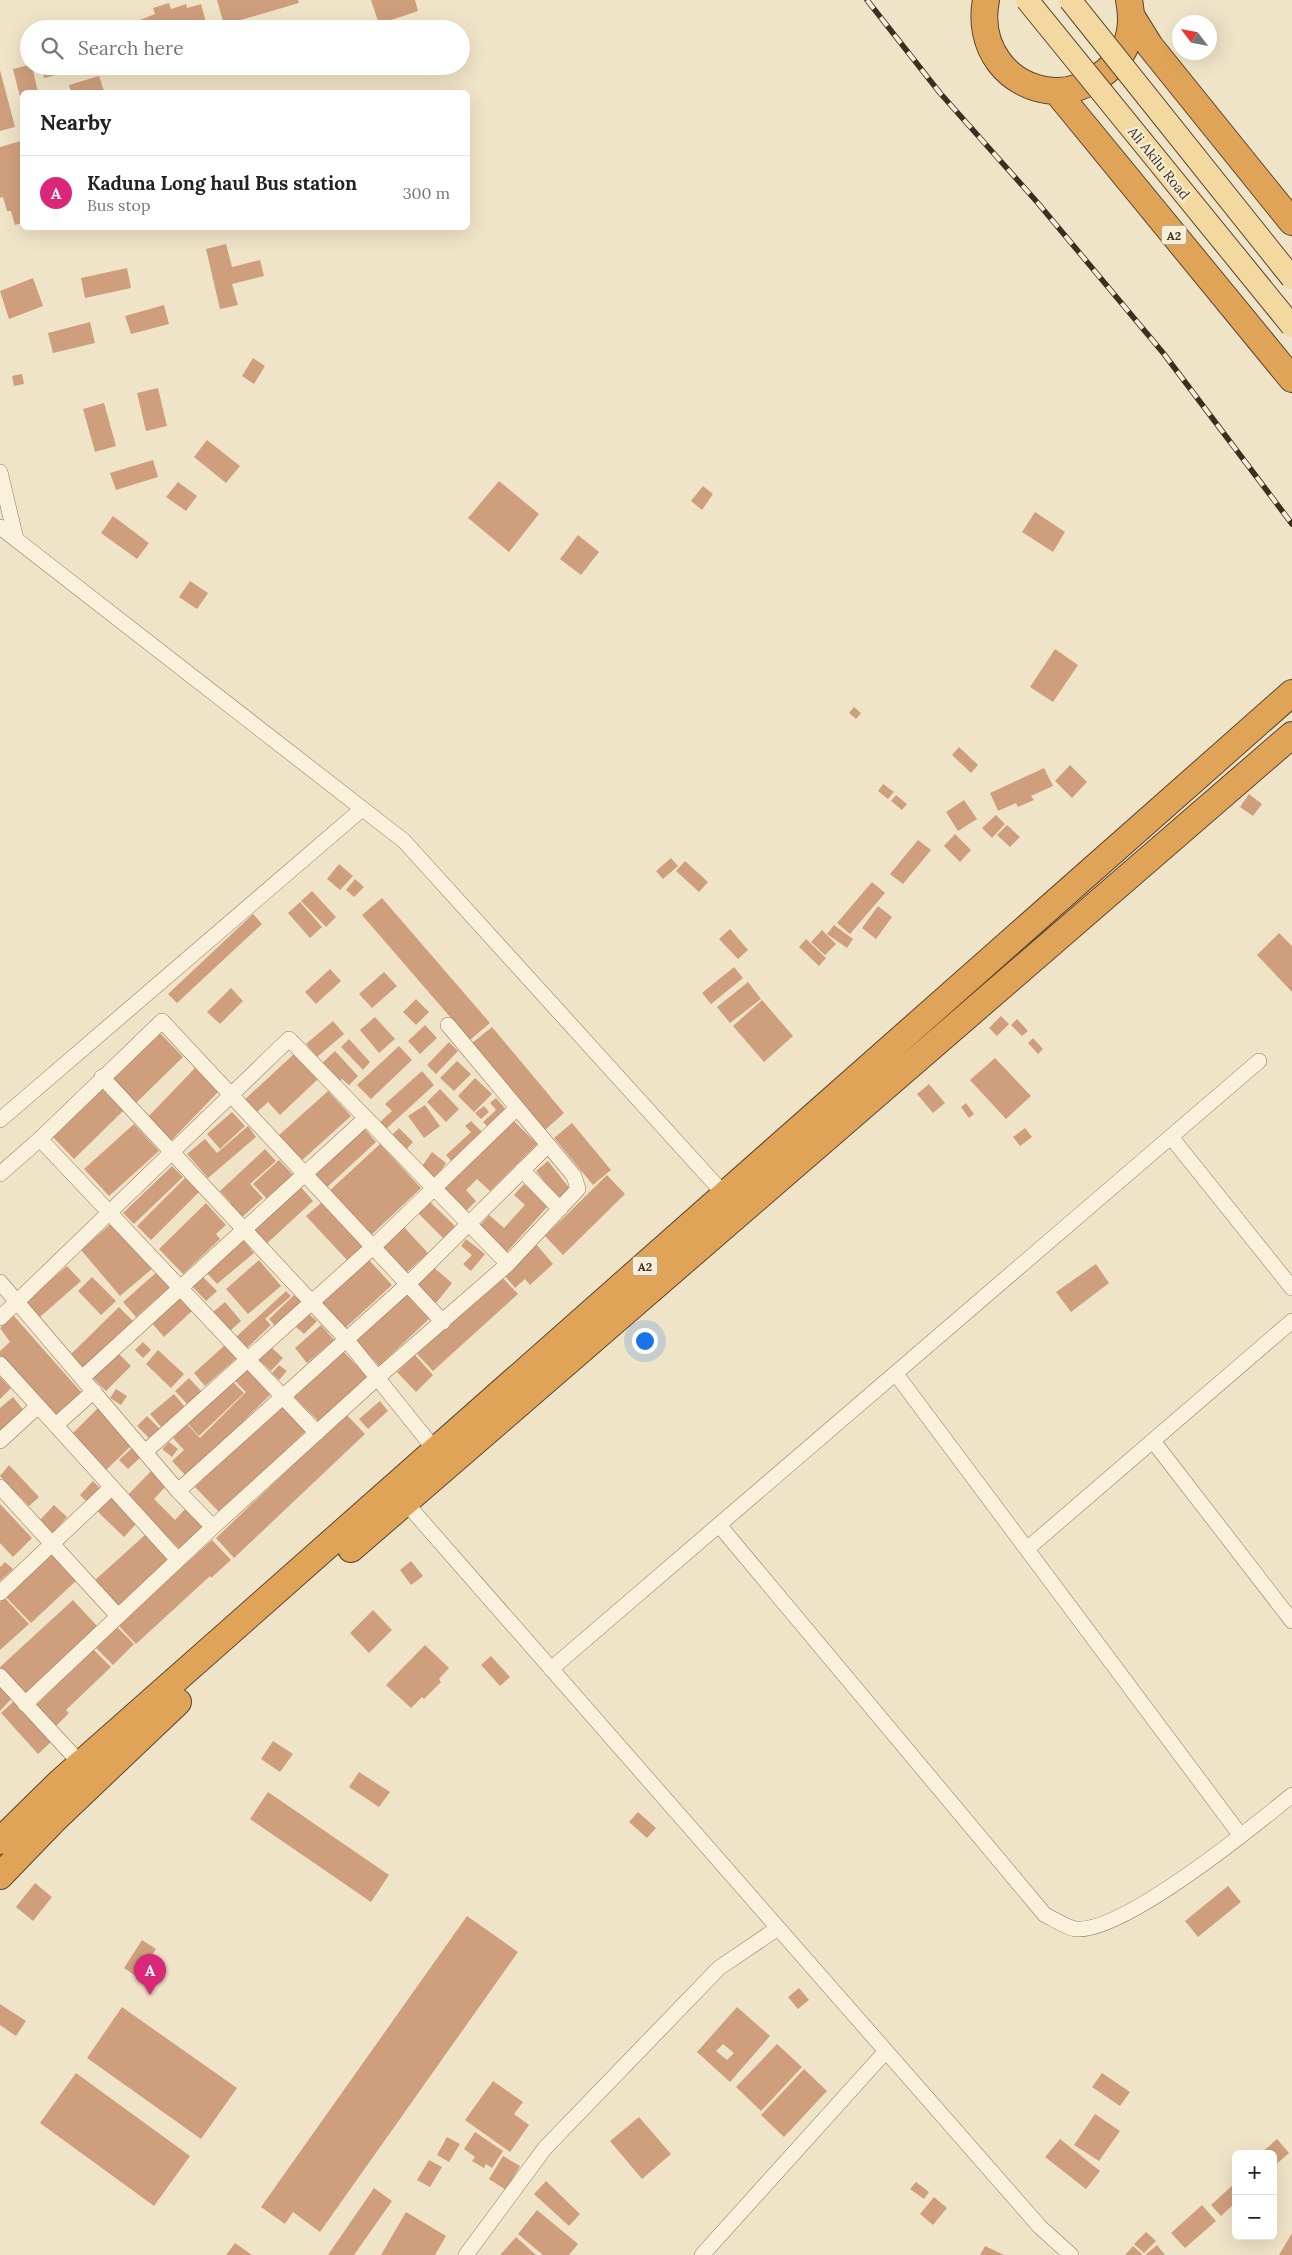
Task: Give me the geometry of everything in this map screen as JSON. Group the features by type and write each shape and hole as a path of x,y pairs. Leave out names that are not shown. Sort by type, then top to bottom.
{"highway":[{"path":"986,0 982,18 988,46 1004,69 1028,85 1056,91 1084,86 1109,70 1126,46 1131,8"},
{"path":"1131,8 1150,46 1292,222"},
{"name":"A2","path":"1056,91 1292,379"},
{"name":"A2","path":"0,1841 82,1764 1292,693"},
{"name":"A2","path":"0,1876 55,1819 246,1636 406,1504 1292,735"}],"main road":[{"name":"Ali Akilu Road","path":"1027,0 1292,326"},
{"path":"1070,0 1292,278"}],"street":[{"path":"0,472 16,540"},
{"path":"0,527 404,841 725,1195"},
{"path":"0,1120 362,809"},
{"path":"0,1174 40,1139 162,1021 443,1322"},
{"path":"25,1704 213,1527 377,1378 508,1264 578,1189 577,1182 548,1145 448,1025"},
{"path":"0,1318 289,1039 508,1264"},
{"path":"551,1669 1259,1061"},
{"path":"102,1077 346,1339 436,1451"},
{"path":"145,1452 373,1246 518,1108"},
{"path":"82,1378 366,1118"},
{"path":"1171,1137 1292,1288"},
{"path":"40,1139 317,1433"},
{"path":"178,1490 408,1284 548,1145"},
{"path":"522,1170 560,1209"},
{"path":"0,1282 178,1490 213,1527"},
{"path":"1027,1550 1292,1321"},
{"path":"0,1364 178,1560"},
{"path":"896,1374 1241,1836"},
{"path":"56,1425 94,1391"},
{"path":"0,1441 38,1406"},
{"path":"1153,1441 1292,1621"},
{"path":"0,1593 112,1486"},
{"path":"0,1487 118,1616"},
{"path":"406,1504 1040,2227 1071,2255"},
{"path":"719,1525 1045,1916 1076,1929 1102,1924 1133,1911 1241,1836 1292,1795"},
{"path":"0,1676 82,1764"},
{"path":"466,2255 496,2212 552,2141 720,1968 778,1928"},
{"path":"702,2255 886,2051"}],"building":[{"path":"217,0 298,0 299,3 241,20 223,20"},
{"path":"371,0 415,0 418,11 391,20 378,20"},
{"path":"169,3 171,9 186,4 187,8 201,4 205,20 140,20 155,14 153,8"},
{"path":"20,67 20,75 34,75 38,90 20,90 20,97 13,69"},
{"path":"0,70 15,127 0,131"},
{"path":"43,75 55,75 44,78"},
{"path":"99,76 104,90 70,90 69,85"},
{"path":"20,141 20,224 15,225 11,211 7,211 3,197 0,198 0,147"},
{"path":"226,244 232,267 260,260 264,276 232,284 238,305 220,309 206,249"},
{"path":"127,268 131,288 85,298 81,278"},
{"path":"33,278 43,306 9,319 0,291"},
{"path":"164,305 169,324 131,334 125,316"},
{"path":"90,322 95,343 53,353 48,333"},
{"path":"253,358 265,366 254,384 242,376"},
{"path":"22,374 24,384 14,386 12,376"},
{"path":"158,388 167,426 146,431 137,393"},
{"path":"104,403 116,446 95,452 83,409"},
{"path":"207,440 240,466 226,483 194,457"},
{"path":"153,460 158,477 116,490 110,473"},
{"path":"499,481 539,514 509,552 468,518"},
{"path":"178,482 197,496 186,511 166,497"},
{"path":"703,486 713,494 702,510 691,501"},
{"path":"1035,512 1065,532 1053,552 1022,532"},
{"path":"113,516 149,543 137,559 101,533"},
{"path":"578,535 599,552 581,575 560,559"},
{"path":"190,581 208,593 197,609 179,597"},
{"path":"1055,649 1078,665 1053,702 1030,687"},
{"path":"854,707 861,713 856,719 849,713"},
{"path":"959,747 978,765 971,773 952,755"},
{"path":"1070,765 1087,782 1072,798 1055,781"},
{"path":"1044,768 1053,786 1031,796 1034,800 1018,807 1016,803 998,811 990,793"},
{"path":"883,784 894,792 888,799 878,791"},
{"path":"1249,794 1262,804 1253,816 1240,807"},
{"path":"896,795 907,804 902,810 891,801"},
{"path":"964,800 977,819 958,831 946,812"},
{"path":"996,815 1005,824 992,838 982,828"},
{"path":"1007,825 1020,837 1010,847 997,835"},
{"path":"955,834 971,850 960,862 944,846"},
{"path":"918,840 931,850 903,884 890,874"},
{"path":"671,858 678,866 663,879 656,871"},
{"path":"685,861 708,882 699,892 676,871"},
{"path":"339,864 353,876 340,890 327,879"},
{"path":"355,879 364,887 354,897 346,890"},
{"path":"872,882 885,893 850,934 837,923"},
{"path":"312,891 336,917 326,927 301,901"},
{"path":"382,898 490,1023 470,1040 362,915"},
{"path":"300,902 322,927 310,938 288,913"},
{"path":"878,906 892,917 876,939 862,928"},
{"path":"253,914 262,924 177,1003 168,994"},
{"path":"834,925 853,939 847,948 827,934"},
{"path":"730,929 748,950 738,959 719,939"},
{"path":"822,930 836,944 825,955 811,942"},
{"path":"1279,933 1292,946 1292,992 1257,955"},
{"path":"806,939 826,958 819,966 799,947"},
{"path":"734,967 743,978 711,1004 702,993"},
{"path":"330,969 341,981 316,1004 305,992"},
{"path":"384,972 397,986 372,1008 359,994"},
{"path":"748,982 761,999 730,1023 717,1007"},
{"path":"231,988 243,1001 220,1024 207,1012"},
{"path":"416,999 429,1012 416,1025 403,1012"},
{"path":"762,1000 793,1036 764,1062 733,1026"},
{"path":"1001,1016 1009,1024 997,1036 989,1028"},
{"path":"375,1017 395,1039 379,1053 360,1030"},
{"path":"1017,1019 1028,1031 1022,1036 1011,1025"},
{"path":"333,1021 344,1034 317,1057 306,1044"},
{"path":"425,1025 437,1038 420,1054 408,1041"},
{"path":"492,1027 564,1113 545,1130 472,1043"},
{"path":"158,1031 183,1057 134,1105 110,1079"},
{"path":"1033,1038 1043,1049 1038,1054 1028,1043"},
{"path":"349,1039 370,1062 363,1070 341,1047"},
{"path":"449,1042 458,1051 436,1074 427,1065"},
{"path":"399,1046 412,1060 371,1099 357,1085"},
{"path":"335,1051 358,1076 349,1085 342,1079 339,1082 321,1064"},
{"path":"294,1054 318,1079 280,1115 268,1102 254,1115 242,1102"},
{"path":"995,1058 1031,1096 1006,1119 970,1080"},
{"path":"457,1061 471,1074 454,1091 440,1078"},
{"path":"195,1068 218,1092 169,1143 145,1120"},
{"path":"422,1071 434,1085 386,1129 380,1122 392,1111 385,1104"},
{"path":"475,1078 492,1094 474,1112 458,1096"},
{"path":"929,1084 945,1103 933,1113 917,1094"},
{"path":"98,1085 123,1111 74,1159 49,1133"},
{"path":"440,1089 459,1109 446,1122 427,1102"},
{"path":"328,1091 351,1116 300,1162 277,1137"},
{"path":"496,1098 509,1113 490,1129 483,1122 496,1110 490,1103"},
{"path":"966,1103 974,1114 969,1118 961,1107"},
{"path":"425,1105 440,1126 424,1138 408,1116"},
{"path":"484,1106 489,1112 481,1119 475,1113"},
{"path":"232,1112 245,1126 220,1149 207,1134"},
{"path":"511,1118 537,1144 490,1191 477,1179 466,1190 476,1201 464,1213 440,1189"},
{"path":"471,1121 484,1134 453,1163 446,1155 471,1132 465,1126"},
{"path":"572,1123 611,1170 593,1185 554,1138"},
{"path":"134,1124 159,1151 109,1196 84,1169"},
{"path":"248,1126 256,1137 208,1178 187,1154 205,1139 217,1153"},
{"path":"363,1127 376,1142 324,1190 311,1176"},
{"path":"399,1128 413,1142 404,1152 389,1138"},
{"path":"1025,1128 1032,1137 1020,1146 1013,1137"},
{"path":"380,1144 421,1188 368,1238 327,1193"},
{"path":"265,1149 276,1161 250,1184 263,1198 239,1220 227,1206 231,1203 220,1191"},
{"path":"432,1152 446,1163 435,1180 420,1169"},
{"path":"279,1160 293,1175 267,1199 253,1184"},
{"path":"548,1161 571,1190 559,1200 536,1171"},
{"path":"172,1166 183,1177 134,1224 123,1213"},
{"path":"607,1175 625,1194 563,1255 545,1236"},
{"path":"185,1178 199,1192 151,1240 137,1226"},
{"path":"524,1184 548,1206 505,1254 477,1229 489,1215 504,1228 525,1205 514,1195"},
{"path":"300,1186 313,1201 263,1247 249,1232"},
{"path":"429,1201 455,1226 443,1238 418,1213"},
{"path":"206,1203 226,1225 216,1234 220,1239 183,1274 159,1249"},
{"path":"321,1203 362,1246 347,1260 306,1216"},
{"path":"114,1221 153,1268 120,1296 81,1250"},
{"path":"403,1226 428,1253 406,1273 381,1247"},
{"path":"466,1239 485,1254 471,1271 463,1264 472,1255 461,1246"},
{"path":"243,1240 254,1253 217,1284 206,1272"},
{"path":"536,1244 553,1264 530,1285 525,1279 515,1288 503,1274"},
{"path":"368,1259 392,1285 343,1330 320,1303"},
{"path":"259,1260 281,1286 248,1314 226,1289"},
{"path":"1096,1264 1109,1283 1071,1312 1056,1292"},
{"path":"67,1266 81,1281 40,1317 26,1301"},
{"path":"432,1266 452,1283 436,1303 415,1286"},
{"path":"158,1271 171,1286 136,1317 123,1302"},
{"path":"202,1276 217,1291 206,1301 192,1286"},
{"path":"501,1276 518,1294 433,1371 417,1354"},
{"path":"92,1277 116,1301 101,1315 78,1291"},
{"path":"286,1291 291,1296 265,1319 271,1325 247,1348 236,1337"},
{"path":"404,1292 429,1319 379,1366 354,1339"},
{"path":"180,1295 193,1310 164,1337 151,1322"},
{"path":"294,1295 302,1303 276,1327 269,1319"},
{"path":"225,1302 241,1321 230,1331 213,1312"},
{"path":"119,1307 133,1321 84,1368 71,1354"},
{"path":"309,1314 317,1321 304,1334 296,1327"},
{"path":"14,1316 81,1392 53,1417 0,1356 0,1351 10,1342 0,1328"},
{"path":"321,1325 334,1340 307,1363 295,1348"},
{"path":"143,1342 151,1350 143,1358 135,1350"},
{"path":"225,1345 237,1358 205,1386 194,1373"},
{"path":"271,1347 283,1358 271,1371 259,1360"},
{"path":"341,1349 367,1376 319,1422 293,1396"},
{"path":"158,1350 184,1374 171,1388 146,1364"},
{"path":"118,1353 131,1366 106,1391 93,1378"},
{"path":"415,1355 433,1375 416,1392 397,1372"},
{"path":"279,1365 287,1371 279,1380 272,1373"},
{"path":"247,1369 271,1394 187,1477 172,1461 184,1450 173,1438 187,1424 200,1438 246,1392 235,1381"},
{"path":"0,1377 11,1388 0,1399"},
{"path":"189,1378 203,1393 189,1406 175,1391"},
{"path":"233,1382 244,1393 199,1436 188,1424"},
{"path":"116,1389 127,1396 121,1405 110,1398"},
{"path":"174,1394 185,1407 161,1427 150,1414"},
{"path":"13,1397 25,1412 0,1432 0,1408"},
{"path":"380,1401 388,1411 368,1429 359,1419"},
{"path":"280,1404 306,1431 220,1513 195,1487"},
{"path":"98,1408 133,1444 106,1470 72,1434"},
{"path":"346,1414 365,1434 234,1558 216,1538"},
{"path":"147,1416 161,1430 151,1440 137,1426"},
{"path":"169,1442 178,1449 172,1457 162,1449"},
{"path":"133,1447 142,1456 128,1469 119,1460"},
{"path":"9,1465 39,1497 29,1506 0,1476"},
{"path":"153,1469 168,1484 154,1499 175,1520 186,1508 204,1525 180,1549 126,1497"},
{"path":"93,1481 101,1489 88,1503 80,1495"},
{"path":"110,1497 137,1523 124,1537 97,1511"},
{"path":"0,1504 32,1538 13,1557 0,1543"},
{"path":"54,1505 67,1517 53,1533 39,1521"},
{"path":"145,1535 168,1561 117,1607 94,1581"},
{"path":"212,1540 231,1560 211,1578 210,1576 136,1644 118,1625"},
{"path":"52,1552 78,1579 31,1623 5,1596"},
{"path":"411,1561 423,1576 411,1585 400,1570"},
{"path":"5,1562 13,1569 0,1581 0,1567"},
{"path":"5,1598 29,1624 0,1650 0,1602"},
{"path":"73,1600 98,1627 25,1694 0,1667"},
{"path":"373,1610 392,1630 369,1653 350,1633"},
{"path":"117,1627 134,1644 113,1665 96,1648"},
{"path":"425,1645 449,1668 439,1679 441,1682 424,1699 422,1697 411,1708 386,1685"},
{"path":"93,1649 111,1667 66,1710 69,1713 56,1726 36,1705"},
{"path":"491,1656 510,1677 500,1686 481,1665"},
{"path":"0,1683 14,1696 0,1711"},
{"path":"14,1701 51,1742 38,1754 1,1713"},
{"path":"273,1741 293,1754 280,1772 261,1759"},
{"path":"359,1772 390,1792 379,1807 349,1787"},
{"path":"268,1792 389,1875 371,1902 250,1819"},
{"path":"638,1812 656,1828 647,1838 629,1822"},
{"path":"35,1883 52,1897 33,1921 16,1907"},
{"path":"1228,1886 1241,1902 1198,1937 1185,1921"},
{"path":"467,1916 518,1952 320,2232 293,2212 285,2224 261,2207"},
{"path":"142,1940 156,1949 137,1977 124,1968"},
{"path":"799,1988 809,2000 798,2009 788,1997"},
{"path":"0,2004 26,2021 16,2036 0,2025"},
{"path":"122,2007 237,2088 201,2139 87,2058"},
{"path":"737,2007 770,2036 730,2082 697,2052","holes":["723,2044 734,2053 727,2060 716,2051"]},
{"path":"777,2044 802,2067 761,2111 736,2087"},
{"path":"804,2069 827,2091 784,2137 761,2115"},
{"path":"76,2073 190,2156 154,2206 40,2123"},
{"path":"1102,2073 1130,2092 1120,2106 1092,2087"},
{"path":"493,2081 523,2102 514,2114 529,2125 510,2152 465,2120"},
{"path":"1095,2114 1120,2131 1099,2161 1074,2145"},
{"path":"639,2117 671,2154 642,2179 610,2141"},
{"path":"475,2132 503,2151 492,2168 486,2164 484,2168 472,2161 475,2157 464,2149"},
{"path":"447,2137 460,2144 449,2162 437,2155"},
{"path":"1060,2139 1100,2171 1086,2189 1045,2157"},
{"path":"1277,2139 1289,2153 1277,2164 1277,2150 1265,2150"},
{"path":"503,2156 520,2166 506,2190 489,2179"},
{"path":"429,2160 442,2167 430,2187 417,2180"},
{"path":"546,2181 580,2214 569,2226 534,2194"},
{"path":"916,2182 929,2192 924,2199 910,2189"},
{"path":"1232,2186 1232,2206 1221,2216 1211,2205"},
{"path":"374,2188 392,2201 354,2255 328,2255"},
{"path":"934,2197 947,2208 933,2225 920,2214"},
{"path":"1202,2205 1216,2221 1185,2248 1171,2233"},
{"path":"537,2210 578,2244 569,2255 543,2255 518,2234"},
{"path":"406,2212 446,2236 435,2255 381,2255"},
{"path":"1146,2232 1156,2241 1144,2253 1134,2244"},
{"path":"1292,2233 1292,2255 1279,2255"},
{"path":"516,2237 536,2255 500,2255"},
{"path":"235,2243 252,2255 226,2255"},
{"path":"1157,2245 1165,2255 1145,2255"},
{"path":"985,2246 1004,2255 980,2255"},
{"path":"1133,2246 1142,2254 1125,2255"}],"railway":[{"path":"867,0 940,93 1037,202 1164,354 1292,524"}],"place":[{"name":"Kaduna Long haul Bus station","path":"150,1995"}]}
